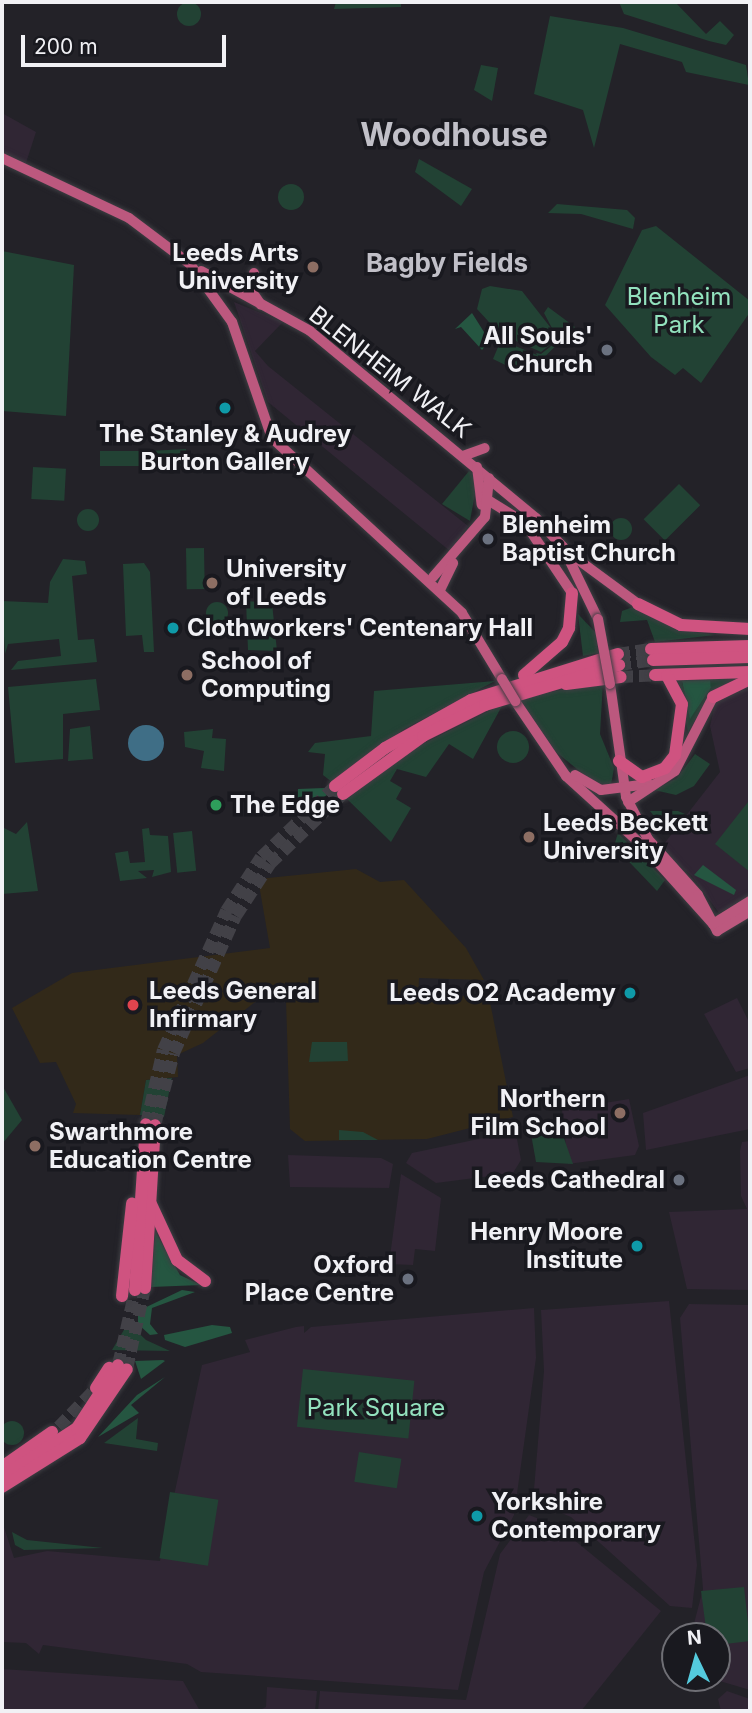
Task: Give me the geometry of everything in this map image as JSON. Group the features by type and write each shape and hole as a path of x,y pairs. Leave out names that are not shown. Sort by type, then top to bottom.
{"highway":[{"path":"2,158 129,218 190,264 232,322 271,438 435,582 462,613 513,688 553,760 645,847 715,927"},
{"name":"BLENHEIM WALK","path":"190,264 235,294 261,305 329,345 483,472 563,547"},
{"path":"254,272 253,293 261,305"},
{"path":"213,296 235,294 232,322"},
{"path":"463,456 485,448"},
{"path":"474,530 485,500 483,472"},
{"path":"483,472 485,517"},
{"path":"485,500 512,512 544,544 572,593 569,628 562,642 513,688"},
{"path":"435,582 485,517 512,512"},
{"path":"563,547 586,587 598,619 627,798 648,839 709,909 715,927"},
{"path":"563,547 638,604 681,625 750,629"},
{"path":"725,646 749,652 652,654 725,646"},
{"path":"339,790 421,726 513,688 620,665 513,688"},
{"path":"619,761 635,776 653,774 676,755 682,739 682,704 661,676 750,672"},
{"path":"553,760 595,789 627,798 675,771 687,753 713,697 750,679"},
{"path":"715,927 750,901"},
{"path":"715,927 750,911"},
{"path":"122,1296 139,1180 151,1124 149,1197 140,1289 139,1180"},
{"path":"149,1197 177,1260 205,1281"},
{"path":"96,1388 119,1366"},
{"path":"2,1477 77,1428 119,1366"},
{"path":"2,1487 80,1438 119,1366"},
{"path":"2,1468 52,1432"}],"shaded area":[{"path":"2,113 36,132 25,166 2,153"},
{"path":"234,302 283,322 255,351 268,366 468,526 450,551 268,402"},
{"path":"750,683 750,897 719,913 692,876 660,849 720,772 710,726 716,700"},
{"name":"Leeds General Infirmary","path":"356,869 380,882 404,880 466,948 484,980 419,978 418,1002 425,996 469,996 470,1001 489,997 513,1117 427,1139 305,1141 290,1129 286,1000 255,1002 203,1043 177,1055 178,1077 146,1080 140,1115 73,1113 76,1104 56,1062 40,1063 12,1008 72,973 270,948 258,879"},
{"path":"737,998 750,1024 750,1068 736,1072 704,1014"},
{"path":"750,1075 750,1129 646,1150 643,1113"},
{"path":"629,1099 639,1146 635,1155 568,1164 562,1110"},
{"path":"507,1133 517,1139 521,1160 513,1173 436,1183 406,1163 412,1153"},
{"path":"750,1141 750,1290 687,1289 669,1212 747,1209 741,1196 740,1151 742,1142"},
{"path":"288,1155 381,1158 393,1164 389,1188 290,1187"},
{"path":"401,1174 441,1198 435,1251 415,1249 413,1265 389,1264"},
{"path":"669,1301 697,1565 692,1608 670,1606 571,1517 533,1501 544,1371 541,1310"},
{"path":"689,1304 750,1305 750,1690 731,1684 731,1622 694,1622 703,1589 680,1318"},
{"path":"534,1308 536,1358 514,1515 484,1572 458,1690 201,1672 187,1664 43,1645 39,1654 26,1643 2,1642 2,1521 14,1558 47,1551 160,1561 202,1365 250,1352 245,1340 296,1327 304,1326 304,1333 311,1327"},
{"path":"529,1515 557,1526 661,1611 581,1711 318,1711 320,1691 466,1700 500,1554"},
{"path":"2,1669 183,1681 200,1711 2,1711"},
{"path":"267,1687 317,1691 315,1711 258,1711 266,1707"},
{"path":"730,1692 750,1699 750,1711 721,1711 718,1699"}],"green space":[{"path":"189,2 198,5 201,14 198,23 189,26 180,23 177,14 180,5"},
{"path":"336,2 401,2 401,7 334,9"},
{"path":"619,2 675,2 706,34 720,21 734,35 726,45 709,41 624,14"},
{"path":"550,16 623,28 746,65 749,85 686,72 682,62 620,44 594,148 583,110 534,94"},
{"path":"481,65 498,68 492,101 474,90"},
{"path":"419,159 472,189 461,206 415,172"},
{"path":"291,184 300,188 304,197 300,206 291,210 282,206 278,197 282,188"},
{"path":"557,204 627,210 635,218 633,229 581,214 548,213"},
{"name":"Blenheim Park","path":"656,226 750,301 750,312 701,383 683,368 675,375 651,357 605,305 642,230"},
{"path":"2,251 74,265 66,416 2,411"},
{"path":"490,286 522,291 554,332 544,313 548,307 575,327 526,375 493,359 501,340 537,355 536,353 541,354 555,341 541,352 500,334 477,309 482,289"},
{"path":"472,313 484,332 496,333 482,350 461,327 455,329"},
{"path":"186,449 186,466 150,466 149,451"},
{"path":"100,451 146,451 146,466 100,466"},
{"path":"33,467 66,469 64,501 31,499"},
{"path":"469,471 478,477 470,521 442,504"},
{"path":"679,484 700,505 665,541 644,519"},
{"path":"88,509 96,512 99,520 96,528 88,531 80,528 77,520 80,512"},
{"path":"621,518 629,521 632,529 629,537 621,540 613,537 610,529 613,521"},
{"path":"186,548 204,548 205,589 187,589"},
{"path":"63,559 85,561 87,574 72,576 78,640 94,639 97,662 11,670 18,661 61,656 59,639 8,644 5,654 2,601 48,603 50,582"},
{"path":"144,563 150,572 154,652 144,652 142,635 126,636 123,564"},
{"path":"246,601 272,603 277,651 248,650"},
{"path":"217,602 225,605 228,613 225,621 217,624 209,621 206,613 209,605"},
{"path":"633,607 680,630 715,635 655,642 647,620 620,622 622,611"},
{"path":"578,614 596,633 598,653 583,656"},
{"path":"739,676 711,693 688,732 677,678","holes":["709,680 711,688 691,717 682,682"]},
{"path":"96,679 100,710 63,714 63,759 15,763 8,687"},
{"path":"710,680 711,688 690,719 682,681"},
{"path":"495,681 404,729 332,782 323,775 325,754 308,752 315,743 371,736 374,691"},
{"path":"603,682 600,734 614,768 611,785 593,782 556,752 519,698"},
{"path":"503,704 473,759 449,744 426,777 397,769 390,781 402,788 396,799 411,808 391,842 347,799 411,750"},
{"path":"90,726 93,759 68,761 70,729"},
{"path":"213,729 212,738 226,739 224,771 201,768 204,751 185,747 184,732"},
{"path":"513,731 524,736 529,747 524,758 513,763 502,758 497,747 502,736"},
{"path":"695,754 710,764 694,786 676,795 654,790 677,778"},
{"path":"324,788 330,793 296,816 298,789"},
{"path":"748,802 750,804 750,872 715,844"},
{"path":"650,811 678,811 685,814 666,831"},
{"path":"27,822 38,891 2,894 2,827 16,834"},
{"path":"149,828 150,835 168,836 171,872 152,877 154,870 138,871 147,878 120,881 115,853 128,851 130,863 145,862 142,829"},
{"path":"192,831 196,871 177,873 173,833"},
{"path":"618,833 665,880 657,891 614,846"},
{"path":"703,865 736,890 734,895 694,875"},
{"path":"312,1042 347,1042 348,1061 309,1062"},
{"path":"172,1078 164,1117 140,1115 146,1080"},
{"path":"2,1085 22,1120 2,1144"},
{"path":"529,1123 559,1124 573,1164 536,1162"},
{"path":"339,1130 363,1132 378,1140 339,1140"},
{"path":"155,1231 180,1275 201,1285 151,1287"},
{"path":"182,1290 195,1292 152,1308 150,1324 158,1334 150,1335 138,1324 138,1311"},
{"path":"128,1323 146,1340 170,1351 112,1350"},
{"path":"212,1325 230,1327 232,1333 185,1347 165,1340 164,1335"},
{"path":"163,1360 165,1361 141,1379 135,1361"},
{"name":"Park Square","path":"303,1369 414,1381 408,1438 297,1427"},
{"path":"165,1377 131,1405 139,1413 98,1437 137,1395"},
{"path":"138,1418 136,1439 158,1443 157,1451 104,1443"},
{"path":"12,1421 21,1424 24,1433 21,1442 12,1445 3,1442 0,1433 3,1424"},
{"path":"359,1452 401,1459 397,1488 354,1482"},
{"path":"170,1492 218,1500 208,1566 160,1558"},
{"path":"12,1532 27,1540 103,1548 24,1550 15,1545"},
{"path":"744,1587 750,1641 731,1643 731,1622 705,1622 701,1591"}],"water":[{"path":"146,725 158,731 164,743 158,755 146,761 134,755 128,743 134,731"}],"tunnel":[{"path":"618,654 651,649"},
{"path":"619,665 653,660"},
{"path":"621,677 655,675"},
{"path":"146,1124 163,1050 226,911 261,857 335,786"},
{"path":"155,1125 174,1053 236,916 270,864 343,794"},
{"path":"127,1369 145,1288"},
{"path":"118,1365 135,1290"},
{"path":"46,1440 96,1388"}],"place":[{"name":"Leeds Arts University","path":"313,267"},
{"name":"All Souls' Church","path":"607,350"},
{"name":"The Stanley & Audrey Burton Gallery","path":"225,408"},
{"name":"Blenheim Baptist Church","path":"488,539"},
{"name":"University of Leeds","path":"212,583"},
{"name":"Clothworkers' Centenary Hall","path":"173,628"},
{"name":"School of Computing","path":"187,675"},
{"name":"The Edge","path":"216,805"},
{"name":"Leeds Beckett University","path":"529,837"},
{"name":"Leeds O2 Academy","path":"630,993"},
{"name":"Leeds General Infirmary","path":"133,1005"},
{"name":"Northern Film School","path":"620,1113"},
{"name":"Swarthmore Education Centre","path":"35,1146"},
{"name":"Leeds Cathedral","path":"679,1180"},
{"name":"Henry Moore Institute","path":"637,1246"},
{"name":"Oxford Place Centre","path":"408,1279"},
{"name":"Yorkshire Contemporary","path":"477,1516"}],"district":[{"name":"Woodhouse","path":"454,135"},
{"name":"Bagby Fields","path":"447,263"}]}
